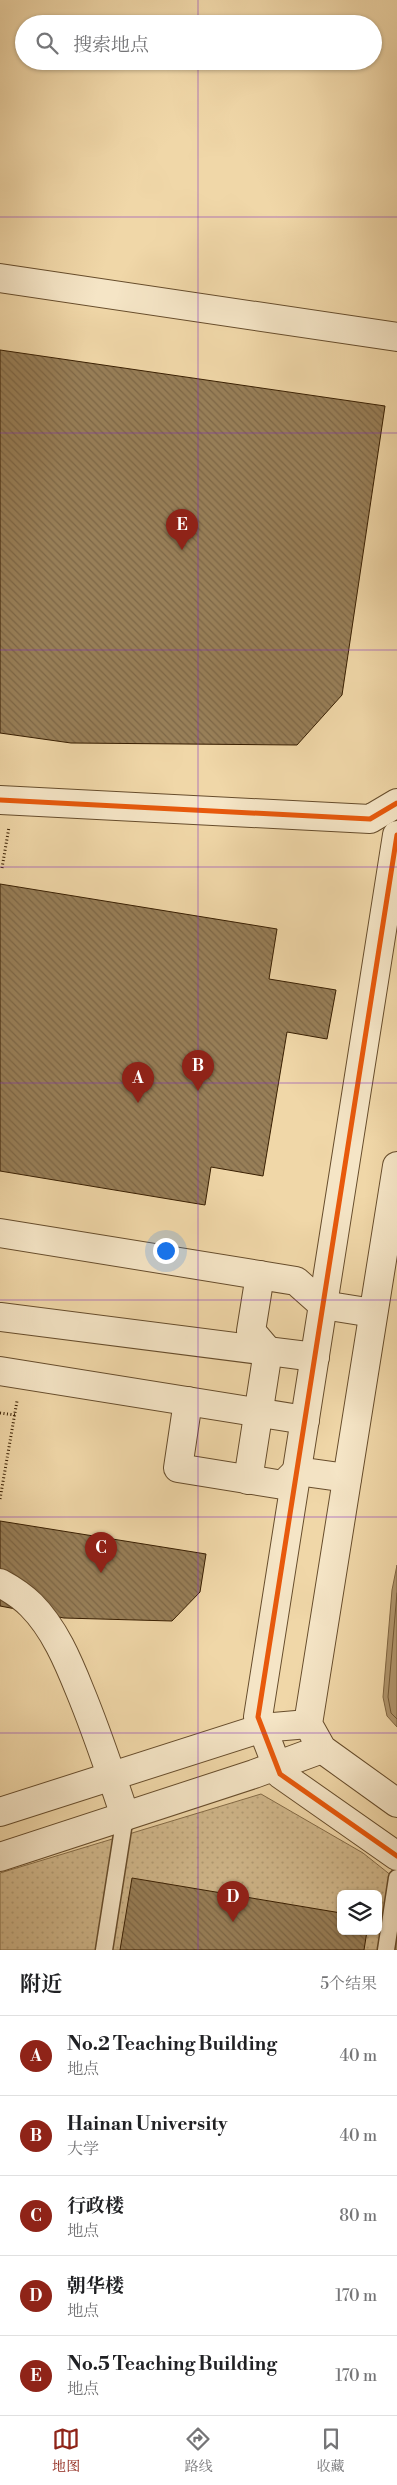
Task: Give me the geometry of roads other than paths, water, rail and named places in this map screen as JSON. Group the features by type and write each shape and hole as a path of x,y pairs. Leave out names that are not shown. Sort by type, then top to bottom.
{"street":[{"path":"0,267 397,327"},
{"path":"0,278 397,337"},
{"path":"0,800 370,819 397,803"},
{"path":"5,819 75,817 397,830"},
{"path":"397,835 258,1717 280,1774 397,1856"},
{"path":"397,1166 308,1724 322,1749 397,1803"},
{"path":"0,1233 296,1282 323,1305 373,1313"},
{"path":"248,1480 268,1351 251,1331 260,1275"},
{"path":"0,1318 315,1357"},
{"path":"11,1372 305,1420"},
{"path":"188,1401 178,1468 283,1485 297,1471"},
{"path":"297,1471 347,1478"},
{"path":"0,1583 14,1591 32,1606 48,1626 65,1655 93,1719 125,1816"},
{"path":"0,1812 262,1728 308,1724"},
{"path":"0,1857 277,1766 322,1749"}],"lane":[{"path":"104,1950 125,1816"},
{"path":"386,1950 397,1878"}],"water":[{"path":"397,1565 397,1727 387,1716 383,1697 392,1590"}],"place":[{"name":"No.5 Teaching Building","path":"182,550"},
{"name":"Hainan University","path":"198,1091"},
{"name":"No.2 Teaching Building","path":"138,1103"},
{"name":"行政楼","path":"101,1573"},
{"name":"朝华楼","path":"233,1922"}]}
